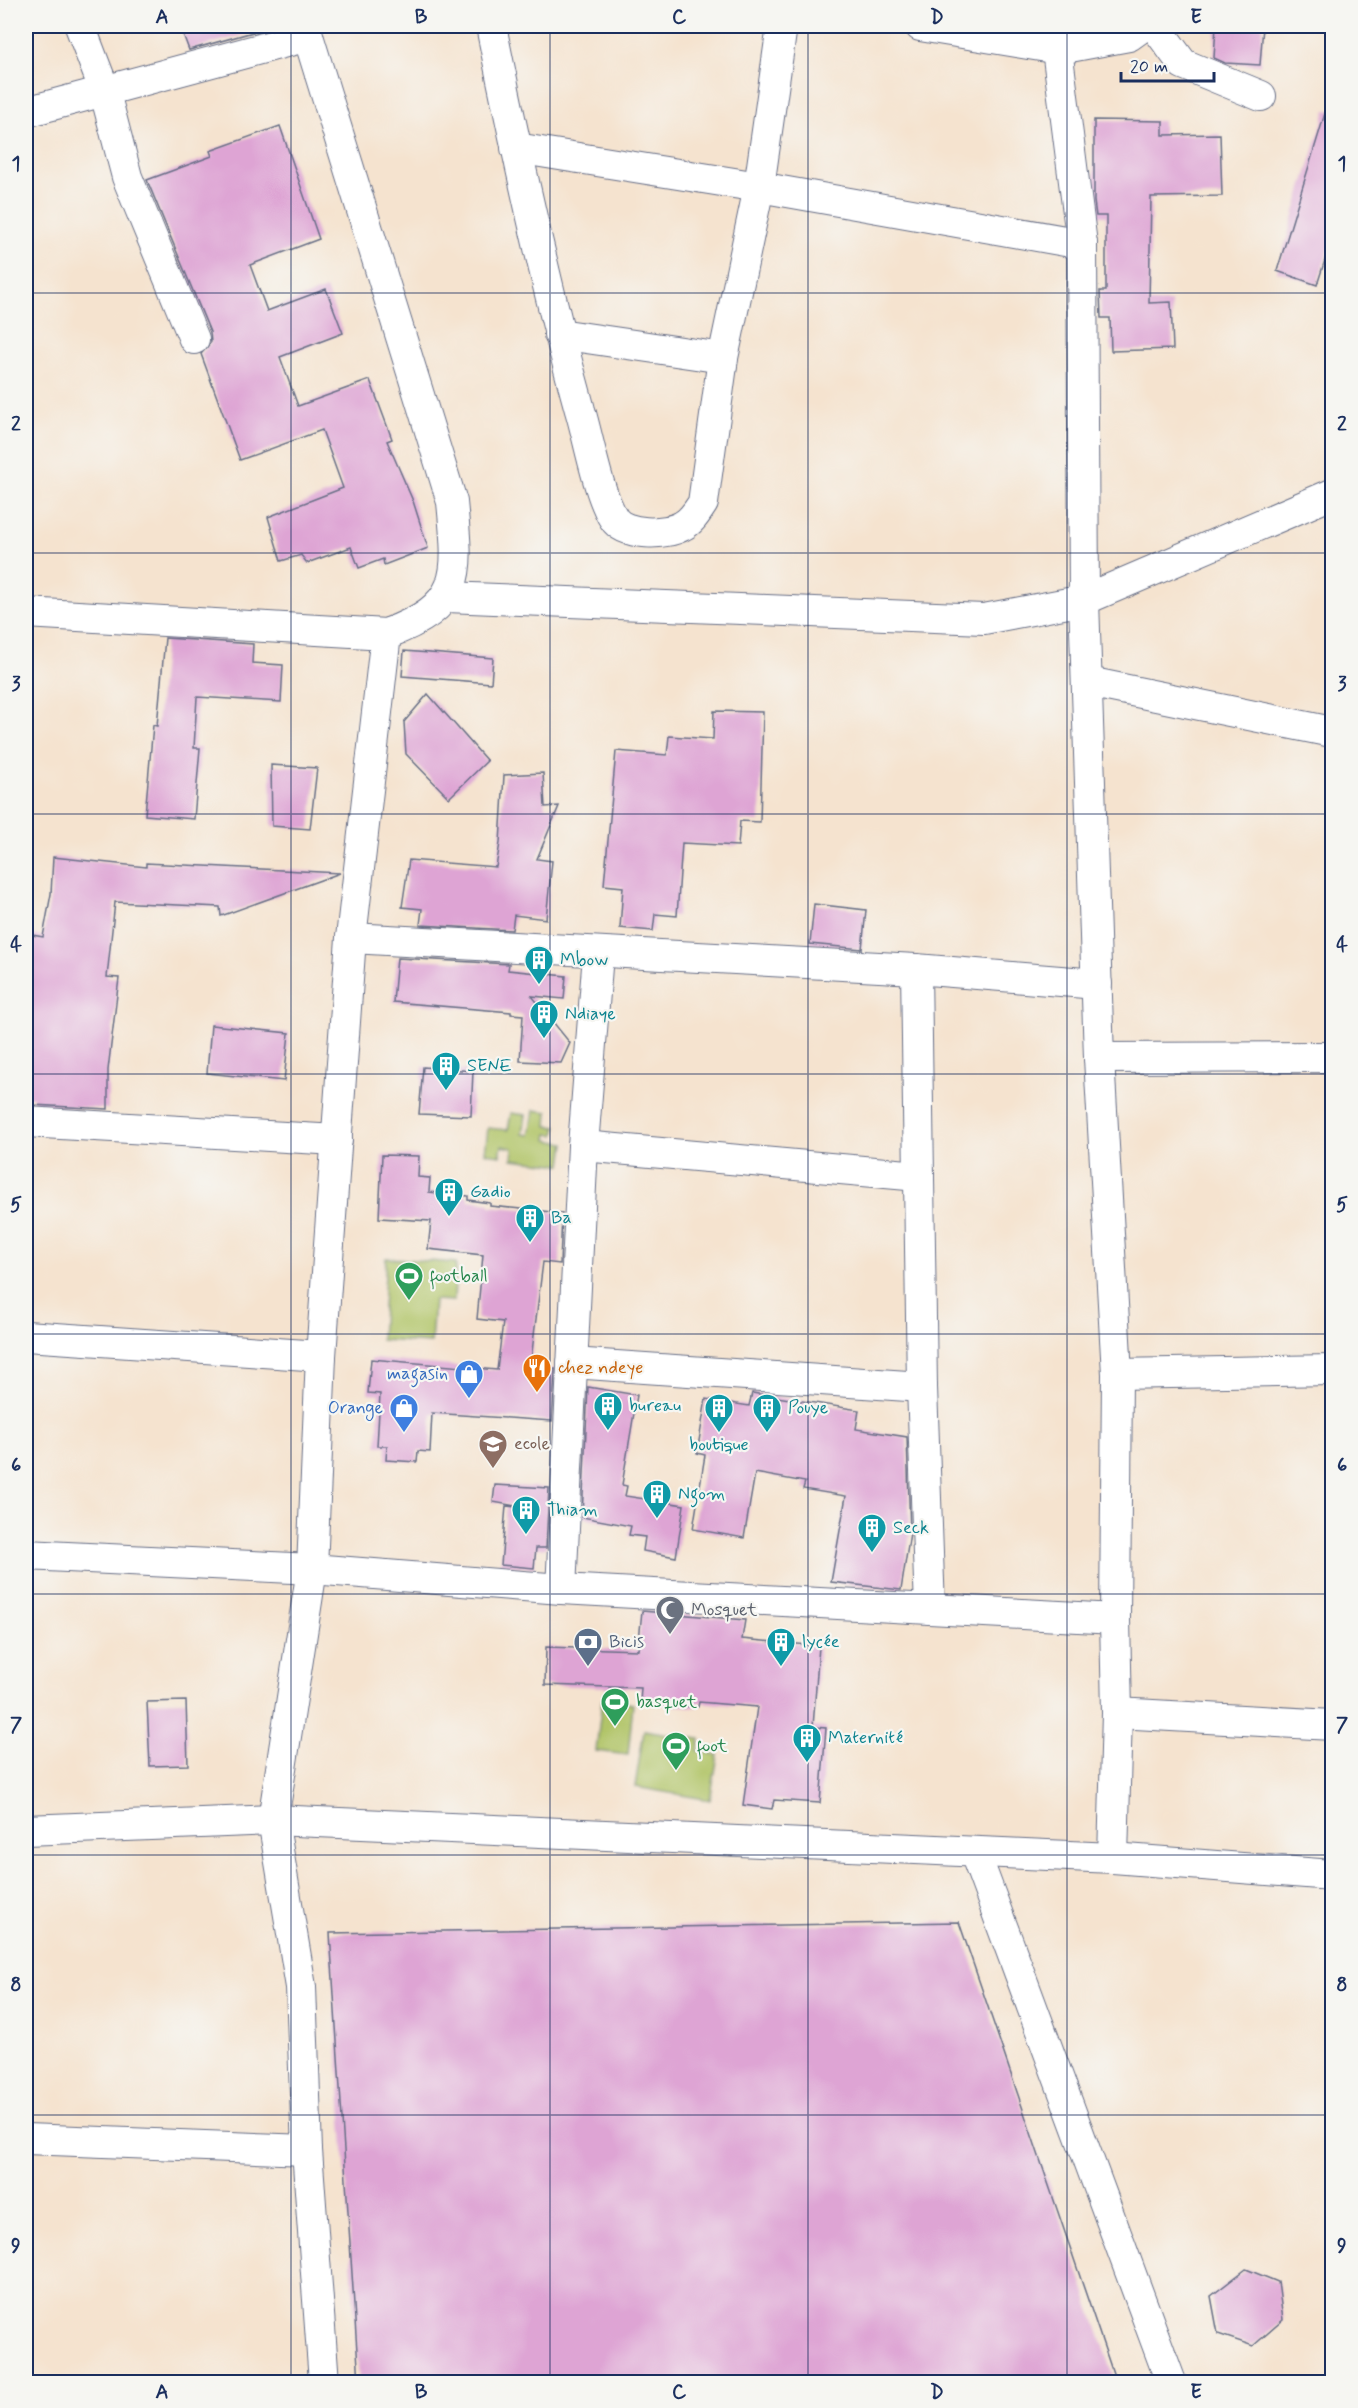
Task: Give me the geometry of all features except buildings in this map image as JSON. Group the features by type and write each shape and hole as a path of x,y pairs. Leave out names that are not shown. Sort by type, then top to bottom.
{"street":[{"path":"80,26 104,89 128,177 194,339"},
{"path":"491,26 516,148 559,334 601,483 614,520 625,527 646,532 681,527 695,516 703,503 723,358 759,187 782,26"},
{"path":"920,26 1057,37 1129,36 1143,26"},
{"path":"1155,26 1183,64 1261,96"},
{"path":"26,112 307,31 452,502 457,557 447,597 418,622 386,634 26,613"},
{"path":"1057,37 1082,244 1084,600 1099,1058 1117,1374 1115,1619 1117,1713 1113,1858"},
{"path":"516,148 759,187 1082,244"},
{"path":"559,334 723,358"},
{"path":"447,597 984,620 1084,600 1332,494"},
{"path":"324,2382 307,2150 301,1987 273,1820 312,1569 321,1356 351,938 386,634"},
{"path":"1088,682 1332,732"},
{"path":"351,938 598,954 916,969 1097,984"},
{"path":"561,1589 583,1146 598,954"},
{"path":"916,969 922,1387 930,1609"},
{"path":"1099,1058 1332,1057"},
{"path":"26,1122 337,1140"},
{"path":"583,1146 919,1176"},
{"path":"26,1336 321,1356"},
{"path":"572,1364 922,1387"},
{"path":"1117,1374 1332,1370"},
{"path":"26,1555 312,1569 561,1589 1115,1619"},
{"path":"1117,1713 1332,1725"},
{"path":"26,1830 273,1820 1113,1858 1332,1875"},
{"path":"975,1853 1171,2382"},
{"path":"26,2139 307,2150"}],"green space":[{"path":"534,1110 548,1112 547,1126 557,1127 555,1135 548,1134 547,1140 565,1143 562,1165 512,1159 513,1148 502,1146 500,1155 485,1153 488,1128 508,1130 511,1113 526,1115 523,1134 530,1135"},
{"name":"football","path":"386,1258 456,1263 454,1301 434,1300 431,1343 381,1340"},
{"name":"basquet","path":"602,1700 633,1704 628,1755 596,1751"},
{"name":"foot","path":"644,1730 700,1739 698,1751 718,1755 710,1800 635,1787"}],"place":[{"name":"Mbow","path":"539,986"},
{"name":"Ndiaye","path":"544,1040"},
{"name":"SENE","path":"446,1092"},
{"name":"Gadio","path":"449,1218"},
{"name":"Ba","path":"530,1244"},
{"name":"football","path":"409,1302"},
{"name":"chez ndeye","path":"537,1394"},
{"name":"magasin","path":"469,1400"},
{"name":"bureau","path":"608,1432"},
{"name":"Orange","path":"404,1434"},
{"name":"boutique","path":"719,1434"},
{"name":"Pouye","path":"767,1434"},
{"name":"ecole","path":"493,1470"},
{"name":"Ngom","path":"657,1520"},
{"name":"Thiam","path":"526,1536"},
{"name":"Seck","path":"872,1554"},
{"name":"Mosquet","path":"670,1636"},
{"name":"Bicis","path":"588,1668"},
{"name":"lycée","path":"781,1668"},
{"name":"basquet","path":"615,1728"},
{"name":"Maternité","path":"807,1764"},
{"name":"foot","path":"676,1772"}]}
